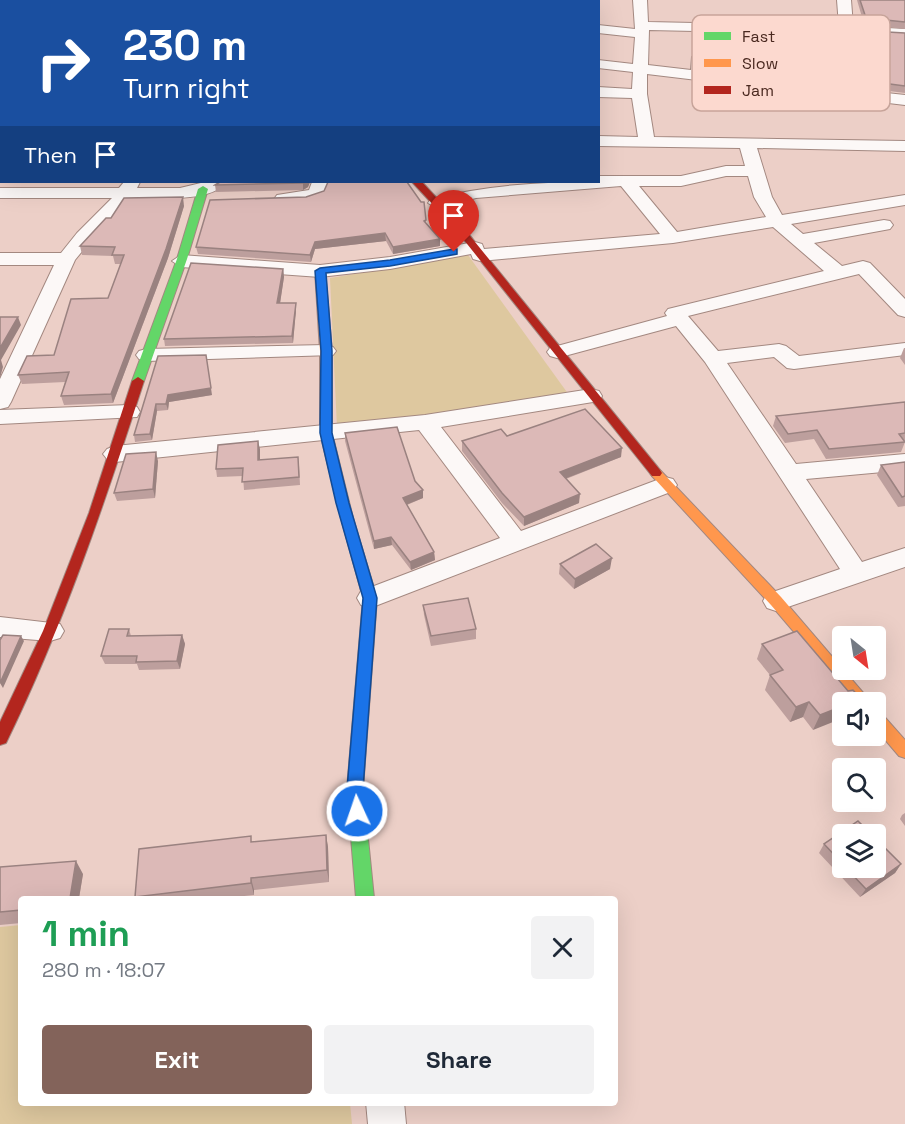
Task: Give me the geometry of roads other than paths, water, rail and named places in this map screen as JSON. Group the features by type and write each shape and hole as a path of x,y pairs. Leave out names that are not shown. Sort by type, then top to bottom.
{"street":[{"path":"640,0 642,30 639,94 647,141"},
{"path":"844,0 845,15"},
{"path":"600,29 692,30"},
{"path":"890,32 905,33"},
{"path":"600,64 692,75"},
{"path":"600,92 639,94"},
{"path":"890,99 905,100"},
{"path":"600,141 905,146"},
{"path":"747,143 763,197 777,221 838,273"},
{"path":"600,181 620,180 627,183 681,181 726,171 755,171"},
{"path":"266,200 313,196 318,192 320,183"},
{"path":"418,183 478,252 591,396 665,484 776,601 854,692"},
{"path":"437,203 476,193 578,183"},
{"path":"627,183 673,238"},
{"path":"0,193 130,187 180,193 206,190"},
{"path":"0,402 66,259 82,237 108,216 130,187"},
{"path":"206,190 217,201"},
{"path":"0,738 50,631 115,454 146,355 206,190"},
{"path":"181,261 320,271 478,252 673,238 905,200"},
{"path":"867,205 884,225"},
{"path":"799,240 884,225 905,228"},
{"path":"0,259 66,259"},
{"path":"855,573 712,358 675,314 863,267 905,311"},
{"path":"320,271 326,351 326,433 342,503 370,598 355,789 365,896"},
{"path":"557,352 680,319"},
{"path":"712,358 779,350 794,363 905,349"},
{"path":"146,355 326,351"},
{"path":"115,454 271,436 326,433 425,422 591,396"},
{"path":"0,417 129,412"},
{"path":"753,419 776,416"},
{"path":"425,422 516,542"},
{"path":"789,473 905,462"},
{"path":"370,598 665,484"},
{"path":"776,601 905,557"},
{"path":"0,627 50,631"},
{"path":"886,729 905,751"},
{"path":"385,1106 387,1124"}]}
